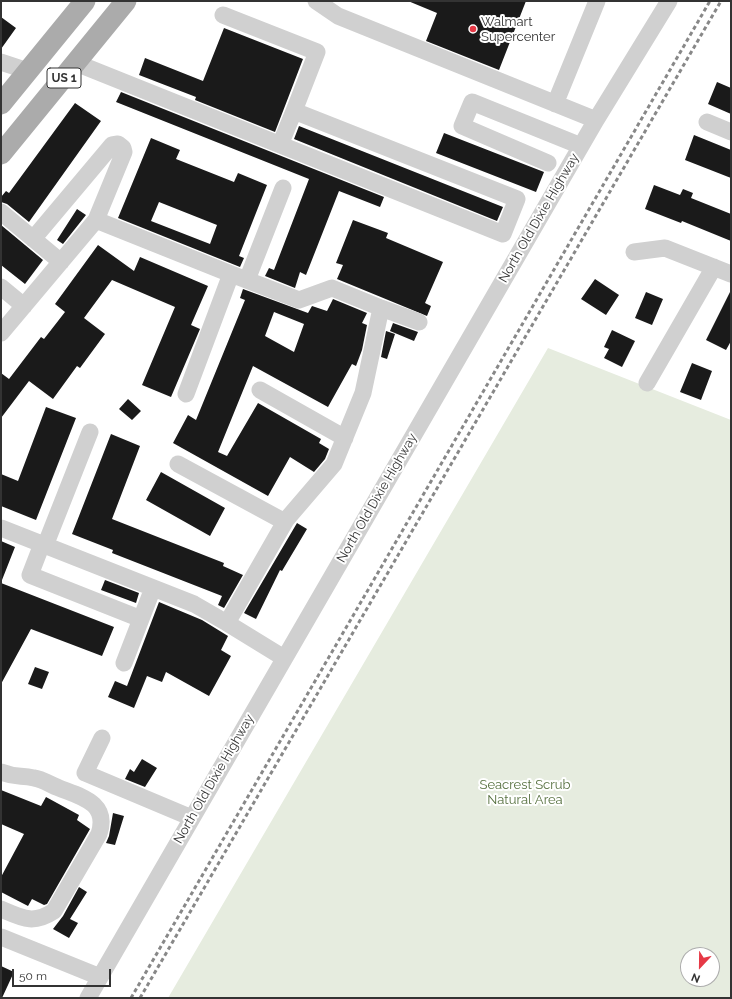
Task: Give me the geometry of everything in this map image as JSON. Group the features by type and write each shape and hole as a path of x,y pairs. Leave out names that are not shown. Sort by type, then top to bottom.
{"main road":[{"name":"US 1","path":"3,96 28,71 85,1"},
{"path":"74,66 76,48 85,33 112,1"},
{"name":"US 1","path":"1,154 126,1"},
{"path":"1,120 34,80 41,64 44,51"}],"street":[{"path":"316,1 338,16 596,120"},
{"path":"555,104 597,1"},
{"name":"North Old Dixie Highway","path":"88,998 596,120 669,1"},
{"path":"223,14 317,52 280,145"},
{"path":"1,62 28,71"},
{"path":"74,66 280,145 503,234 517,199 294,111"},
{"path":"548,162 462,126 472,102 581,146"},
{"path":"707,122 731,132"},
{"path":"4,322 24,306 96,220 124,152 124,148 118,144 112,145 33,239"},
{"path":"247,280 283,188"},
{"path":"1,212 61,262"},
{"path":"96,220 299,300 332,288 419,322"},
{"path":"634,252 665,248 731,274"},
{"path":"647,383 714,267"},
{"path":"186,394 231,274"},
{"path":"1,287 24,306"},
{"path":"227,623 285,522 334,464 363,393 381,308"},
{"path":"260,390 344,438"},
{"path":"90,432 44,545 30,575 141,619"},
{"path":"178,464 285,522"},
{"path":"1,528 194,604 284,658"},
{"path":"124,664 154,588"},
{"path":"102,738 85,773 192,818"},
{"path":"1,772 14,777 34,778 88,799 99,811 102,826 99,834 54,911 45,917 35,920 25,919 1,909"},
{"path":"1,936 100,977"}],"green space":[{"name":"Seacrest Scrub Natural Area","path":"548,348 731,420 731,998 168,998"}],"building":[{"name":"Walmart Supercenter","path":"408,1 526,1 499,70 426,41 437,13"},
{"path":"1,17 16,28 1,49"},
{"path":"224,28 303,59 275,132 195,100 196,97 139,75 145,58 203,81"},
{"path":"717,82 731,88 731,114 708,104"},
{"path":"121,92 384,197 380,207 339,191 306,275 300,272 295,288 265,276 269,268 274,270 309,179 116,102"},
{"path":"75,103 101,121 29,222 7,204 1,202 1,197 6,191 9,193"},
{"path":"299,126 503,207 497,221 294,139"},
{"path":"444,133 544,172 536,192 436,153"},
{"path":"694,135 731,150 731,178 685,160"},
{"path":"151,138 180,150 176,159 234,182 238,173 267,185 239,256 244,258 240,267 118,218","holes":["159,202 217,225 210,244 151,221"]},
{"path":"654,185 680,195 683,189 693,193 691,198 731,214 731,241 682,221 681,223 645,209"},
{"path":"77,209 86,215 63,244 57,240"},
{"path":"353,220 388,233 386,238 443,262 425,303 431,306 427,316 337,279 343,265 336,263"},
{"path":"1,225 43,260 25,284 1,265"},
{"path":"98,245 134,271 140,257 208,286 191,325 200,329 171,397 142,385 175,307 112,280 84,318 105,334 80,368 77,366 53,399 29,381 1,418 1,373 9,379 41,337 44,339 65,312 55,304"},
{"path":"595,279 619,295 606,315 581,299"},
{"path":"243,289 308,313 312,306 327,311 333,299 367,313 362,323 367,325 362,350 356,366 352,364 328,407 253,366 218,452 227,456 258,403 321,439 319,443 329,449 325,459 314,472 290,457 268,496 173,443 188,415 196,420 245,300 240,298","holes":["274,312 304,324 294,352 265,336"]},
{"path":"731,290 731,341 726,350 706,340"},
{"path":"646,292 663,299 652,325 635,318"},
{"path":"393,323 418,332 414,341 390,331"},
{"path":"612,330 635,341 622,367 604,358 609,349 604,347"},
{"path":"386,331 395,334 387,359 381,357"},
{"path":"692,363 712,371 701,400 680,392"},
{"path":"128,399 141,411 132,420 119,409"},
{"path":"46,407 76,418 36,520 1,506 1,474 18,481"},
{"path":"111,434 140,446 112,519 224,563 223,566 243,575 224,608 218,605 222,596 112,553 113,550 72,534"},
{"path":"161,472 225,508 210,536 146,500"},
{"path":"297,523 307,529 282,571 280,570 256,619 244,613"},
{"path":"1,541 15,547 2,580 1,580"},
{"path":"105,580 139,593 136,603 101,590"},
{"path":"1,583 114,627 102,656 31,629 1,684"},
{"path":"159,602 202,620 228,636 221,650 231,656 209,696 166,672 162,682 147,676 134,708 108,697 115,681 127,686"},
{"path":"35,667 49,672 42,689 28,684"},
{"path":"142,759 157,768 145,787 125,779 130,769 134,772"},
{"path":"1,790 41,806 46,797 79,815 77,820 90,829 47,904 44,905 32,899 28,906 1,892 1,877 24,834 1,824"},
{"path":"113,813 124,816 115,845 106,843 109,836"},
{"path":"79,887 87,892 70,919 78,923 69,938 53,929 63,916"},
{"path":"1,966 14,972 2,998 1,998"}],"railway":[{"path":"131,998 710,1"},
{"path":"140,998 721,1"}],"place":[{"name":"Walmart Supercenter","path":"473,29"}]}
